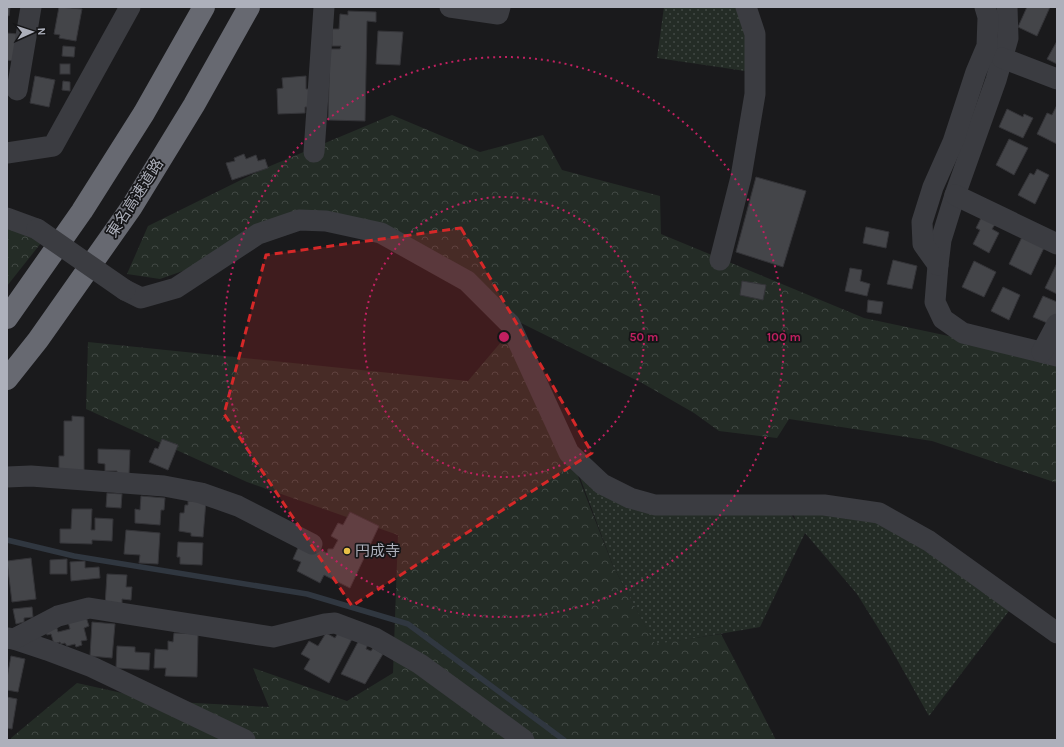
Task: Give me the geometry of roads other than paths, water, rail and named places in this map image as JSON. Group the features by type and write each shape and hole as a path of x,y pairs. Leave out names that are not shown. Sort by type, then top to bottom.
{"highway":[{"path":"7,318 91,198 144,113 204,7"},
{"name":"東名高速道路","path":"7,379 38,340 131,208 194,105 249,7"}],"street":[{"path":"17,90 31,7"},
{"path":"7,153 53,146 130,7"},
{"path":"314,152 324,7"},
{"path":"450,7 498,14 500,7"},
{"path":"720,260 741,177 755,94 755,34 746,7"},
{"path":"938,265 923,244 922,222 933,187 953,142 976,72 988,46 988,17 985,7"},
{"path":"1007,7 1008,38 996,80 941,240 935,302 943,319 963,333 1050,354 1057,324"},
{"path":"1002,58 1057,79"},
{"path":"976,72 996,80"},
{"path":"955,196 1057,244"},
{"path":"7,218 37,229 125,290 140,298 176,288 258,234 299,220 326,221 381,233 468,281 510,324 569,453 602,484 630,498 655,505 824,506 879,513 929,541 1057,633"},
{"path":"7,477 31,476 164,486 201,493 238,506 312,544"},
{"path":"10,639 58,616 89,608 274,637 325,624 335,623 375,638 420,664 524,740"},
{"path":"10,639 61,654 92,667 245,740"}],"waterway":[{"path":"7,540 74,556 307,594 408,624 564,740"}],"place":[{"name":"円成寺","path":"347,551"}]}
